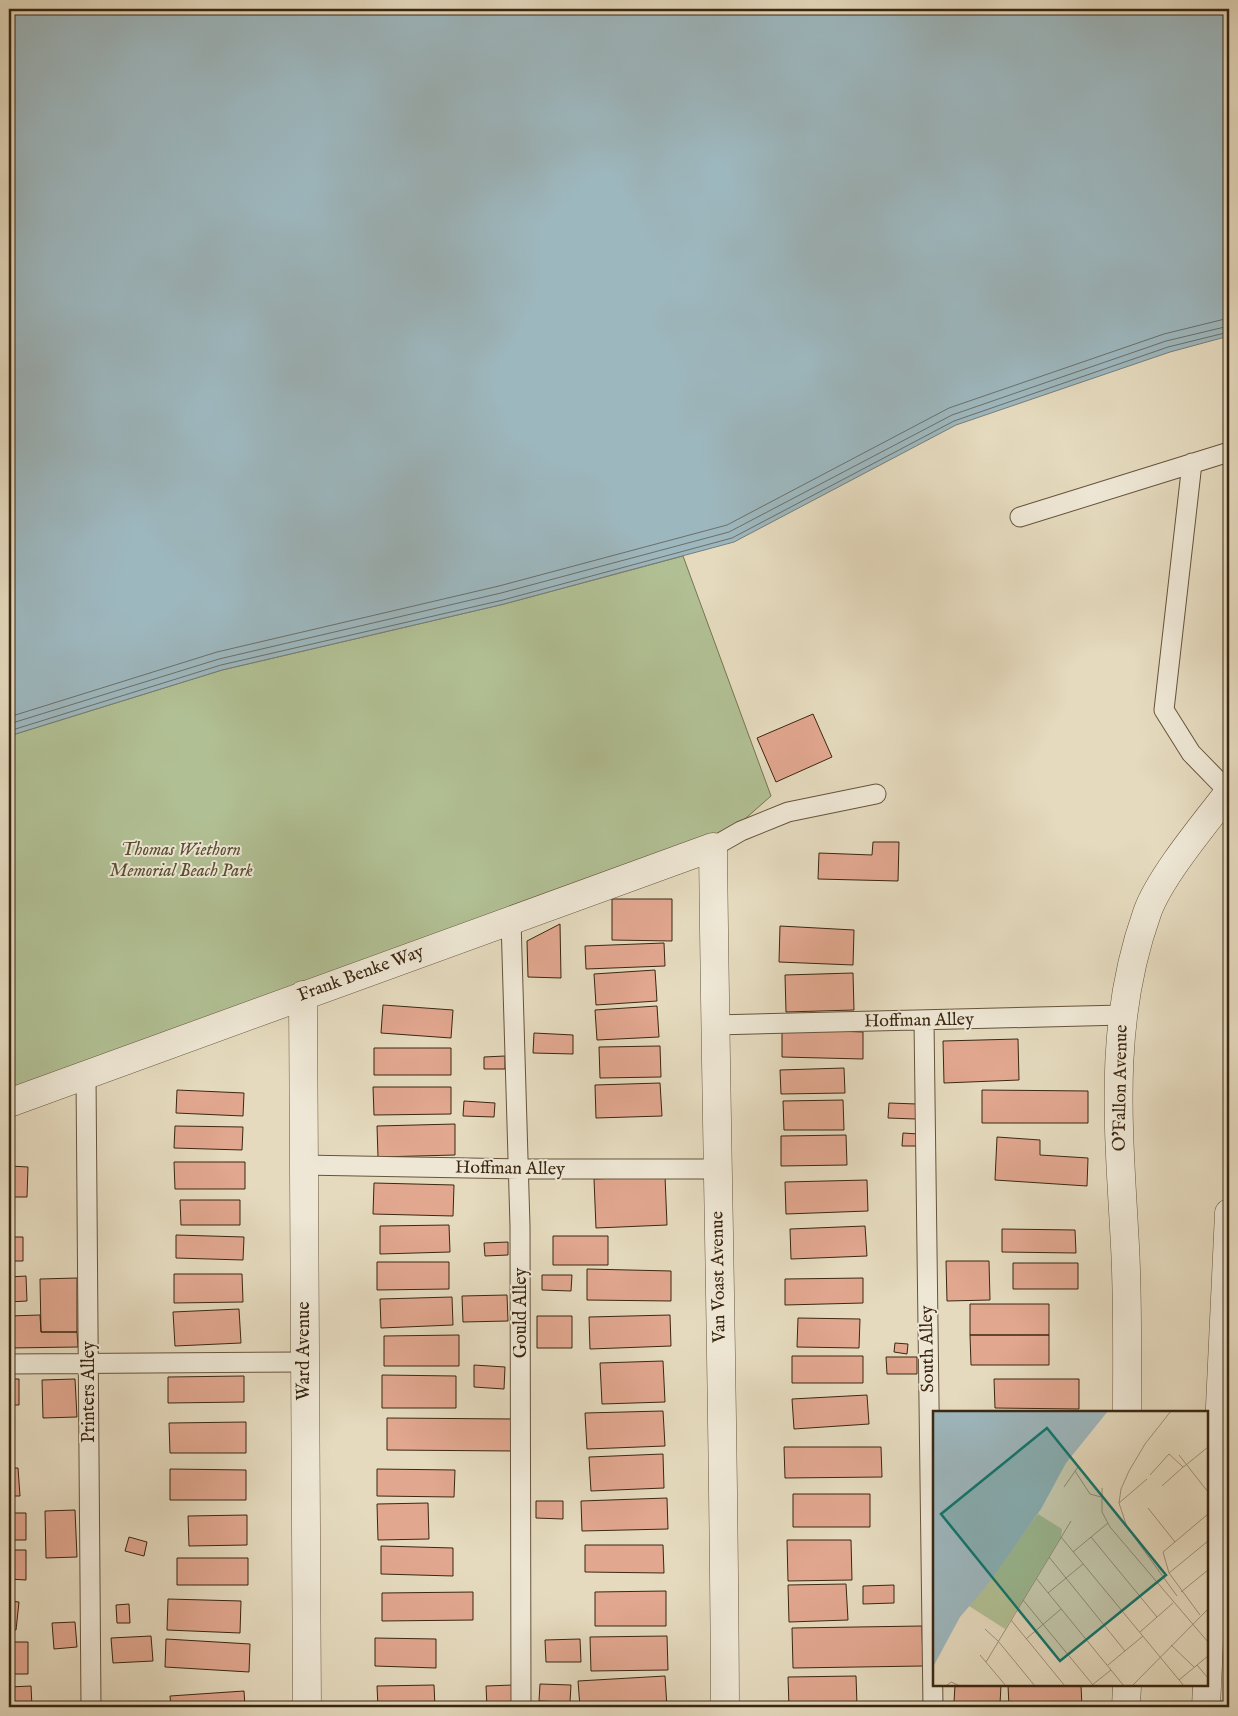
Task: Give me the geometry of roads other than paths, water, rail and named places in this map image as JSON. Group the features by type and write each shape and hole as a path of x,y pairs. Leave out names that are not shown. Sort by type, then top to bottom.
{"street":[{"name":"O’Fallon Avenue","path":"1127,1411 1125,1248 1118,1100 1118,1058 1122,1016 1131,968 1147,912 1164,881 1229,792"},
{"name":"Frank Benke Way","path":"9,1103 713,847"},
{"name":"Van Voast Avenue","path":"713,847 724,1505 725,1707"},
{"name":"Ward Avenue","path":"303,995 302,1165 307,1707"},
{"path":"1208,1664 1229,1213"},
{"path":"1126,1707 1127,1686"},
{"path":"1206,1707 1207,1686"}],"lane":[{"path":"1020,517 1229,452"},
{"path":"1192,464 1164,710 1190,752 1229,792"},
{"path":"713,847 741,831 780,814 876,794"},
{"name":"Gould Alley","path":"511,920 519,1169 521,1707"},
{"name":"Hoffman Alley","path":"715,1025 1122,1016"},
{"name":"South Alley","path":"924,1021 933,1707"},
{"name":"Printers Alley","path":"86,1076 91,1707"},
{"name":"Hoffman Alley","path":"302,1165 717,1170"},
{"path":"9,1364 304,1362"}],"water":[{"path":"9,9 1229,9 1229,336 1170,352 956,425 734,542 504,604 222,670 9,736"}],"park label":[{"name":"Thomas Wiethorn Memorial Beach Park","path":"181,860"}]}
